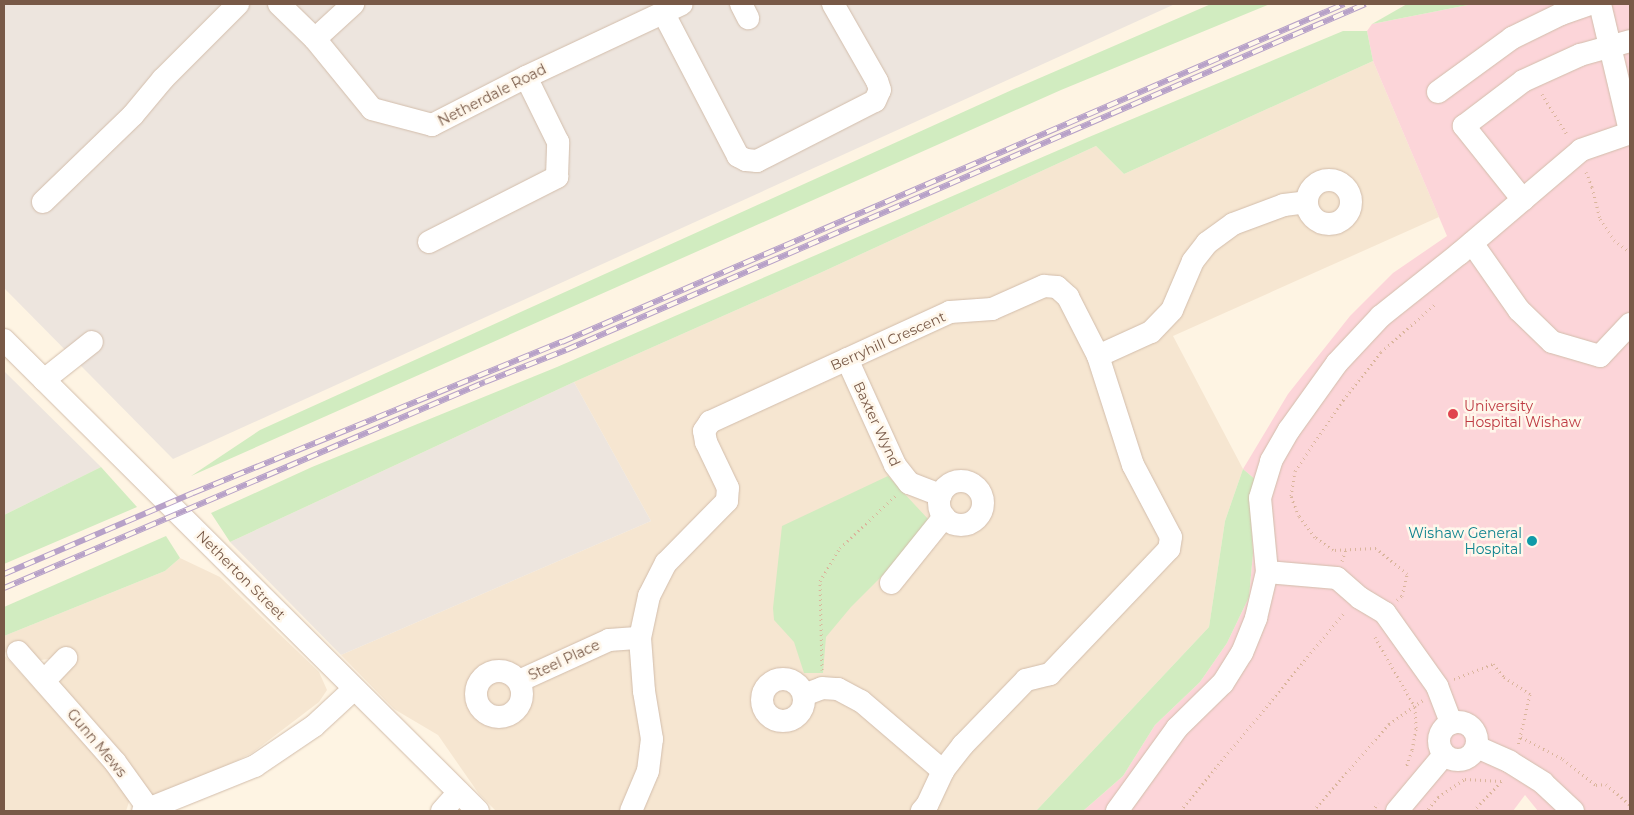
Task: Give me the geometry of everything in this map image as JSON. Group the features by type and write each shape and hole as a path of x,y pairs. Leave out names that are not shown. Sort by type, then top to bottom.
{"street":[{"path":"43,202 133,115 163,79 238,4"},
{"name":"Netherdale Road","path":"279,4 316,39 372,109 432,125 526,77 672,8"},
{"path":"316,39 353,4"},
{"path":"672,8 738,156 746,160 757,161 875,101 880,90 877,81 833,4"},
{"path":"1438,92 1512,38 1590,4"},
{"path":"1116,811 1177,728 1223,683 1242,653 1256,618 1267,572 1260,498 1271,461 1289,430 1337,363 1381,316 1472,243 1581,150 1630,132 1620,44 1600,4"},
{"path":"1523,200 1464,126 1523,81 1580,54 1620,44"},
{"path":"430,242 557,177 558,142 526,77"},
{"path":"1098,356 1151,332 1172,310 1193,261 1207,242 1233,224 1284,205 1307,202"},
{"path":"1472,243 1519,310 1552,342 1600,356 1630,324"},
{"name":"Berryhill Crescent","path":"631,811 648,771 652,739 644,691 640,638 649,596 666,563 727,501 728,488 706,442 704,430 710,422 950,312 992,309 1044,286 1057,287 1068,297 1098,356 1133,465 1171,537 1169,549 1050,674 1026,680 963,745 943,770 927,805 922,811"},
{"name":"Netherton Street","path":"4,340 478,811"},
{"path":"44,380 92,342"},
{"name":"Baxter Wynd","path":"847,358 895,466 909,483"},
{"path":"891,583 943,506 909,483"},
{"path":"1267,572 1337,578 1360,598 1384,612 1437,686 1451,723"},
{"name":"Steel Place","path":"519,681 609,640 640,638"},
{"name":"Gunn Mews","path":"18,652 116,762 146,810"},
{"path":"44,681 66,658"},
{"path":"146,810 255,766 314,726 354,689"},
{"path":"813,691 838,690 861,701 943,770"},
{"path":"1459,722 1470,726 1477,737 1477,747 1472,755 1461,760 1454,760 1444,755 1441,750 1439,738 1451,723 1459,722"},
{"path":"1477,747 1510,762 1543,783 1573,811"},
{"path":"1390,804 1444,755"},
{"path":"442,811 459,792"}],"path":[{"path":"1405,769 1412,750 1416,729 1415,707 1369,627 1402,596 1408,574 1376,548 1333,550 1315,537 1299,516 1291,496 1295,471 1343,400 1381,352 1435,304"},
{"path":"813,691 820,581 840,548 909,483"},
{"path":"1180,811 1343,614"},
{"path":"1521,737 1563,759 1596,785 1606,784 1630,805"},
{"path":"1426,811 1438,797 1465,779 1502,780 1473,811"},
{"path":"1372,811 1390,804"}],"shaded area":[{"path":"4,4 1175,4 173,459 4,288"},
{"name":"University Hospital Wishaw","path":"1473,4 1630,4 1630,811 1538,811 1525,795 1513,811 1083,811 1123,776 1155,725 1200,682 1227,643 1249,597 1253,553 1250,505 1256,480 1243,469 1288,394 1350,316 1393,273 1447,236 1373,61 1367,31 1372,24"},
{"path":"1373,61 1439,217 1173,336 1243,469 1225,521 1209,627 1036,811 496,811 479,794 438,735 394,709 341,655 651,521 574,382 820,273 1096,146 1124,174"},
{"path":"4,371 101,467 4,515"},
{"path":"574,382 651,521 341,655 230,542"},
{"path":"180,558 220,577 319,672 327,690 319,702 252,753 206,776 152,797 60,687 61,675 50,659 40,660 22,645 4,653 4,636 165,571"},
{"path":"4,655 106,765 130,799 126,811 4,811"}],"green space":[{"path":"1211,4 1270,4 1061,90 191,476 260,430 1014,89"},
{"path":"1407,4 1473,4 1372,24"},
{"path":"1343,31 1367,31 1373,61 1124,174 1096,146 820,273 574,382 230,542 211,513 312,467 557,367 1089,137"},
{"path":"101,467 137,507 4,564 4,515"},
{"path":"1243,469 1256,480 1250,505 1253,553 1249,597 1227,643 1200,682 1155,725 1123,776 1083,811 1036,811 1209,627 1225,521"},
{"path":"888,476 928,519 909,549 851,607 826,637 823,673 804,673 794,642 774,620 773,608 782,526"},
{"path":"166,536 180,558 165,571 4,636 4,607"}],"railway":[{"path":"4,574 193,493 562,342 1344,4"},
{"path":"4,588 485,382 566,350 1365,4"}],"place":[{"name":"University Hospital Wishaw","path":"1453,414"},
{"name":"Wishaw General Hospital","path":"1532,541"}]}
